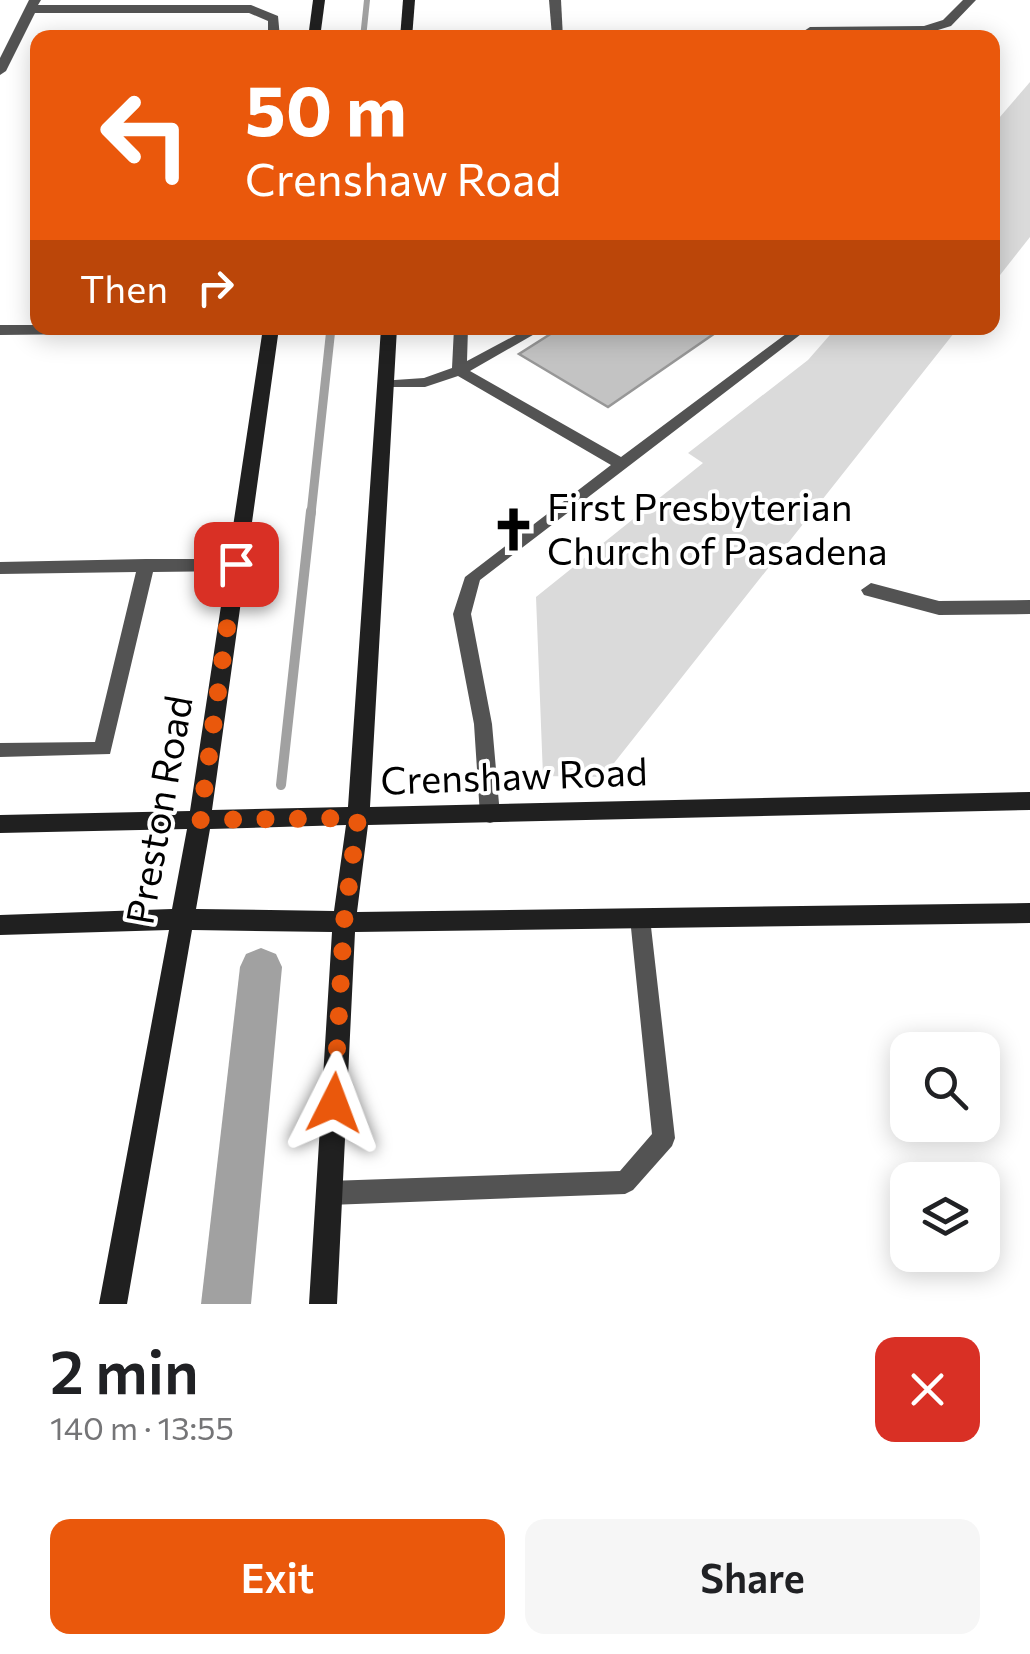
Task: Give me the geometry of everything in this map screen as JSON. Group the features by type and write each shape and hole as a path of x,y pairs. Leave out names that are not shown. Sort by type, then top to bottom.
{"main road":[{"path":"315,30 319,0"},
{"path":"407,30 409,0"},
{"name":"Preston Road","path":"113,1304 200,820 270,335"},
{"path":"323,1304 344,922 358,818 388,335"},
{"name":"Crenshaw Road","path":"0,824 1028,806"},
{"path":"0,925 180,919 344,922 1030,913"}],"street":[{"path":"555,0 558,30"},
{"path":"925,30 947,23 970,0"},
{"path":"0,72 33,4 232,8 268,14 274,19 274,30"},
{"path":"0,330 30,330"},
{"path":"871,590 940,608 1030,606"}],"lane":[{"path":"459,372 461,335"},
{"path":"385,384 425,382 459,372 525,335"},
{"path":"490,815 483,724 462,614 472,577 793,335"},
{"path":"459,372 622,464"},
{"path":"0,568 236,564"},
{"path":"0,750 103,749 146,565"},
{"path":"329,1193 624,1182 664,1138 640,918"}],"shaded area":[{"path":"1030,82 1030,237 1000,275 1000,117"},
{"path":"830,335 952,335 603,777 543,776 536,597 703,463 688,453 808,360"}],"building":[{"path":"549,335 712,335 608,407 519,354"}],"waterway":[{"path":"364,30 367,0"},
{"path":"311,514 330,335"},
{"path":"281,785 311,511"},
{"path":"226,1304 261,967"}],"place":[{"name":"First Presbyterian Church of Pasadena","path":"514,530"}],"route":[{"path":"236,564 200,820 358,818 344,922 334,1103"}]}
